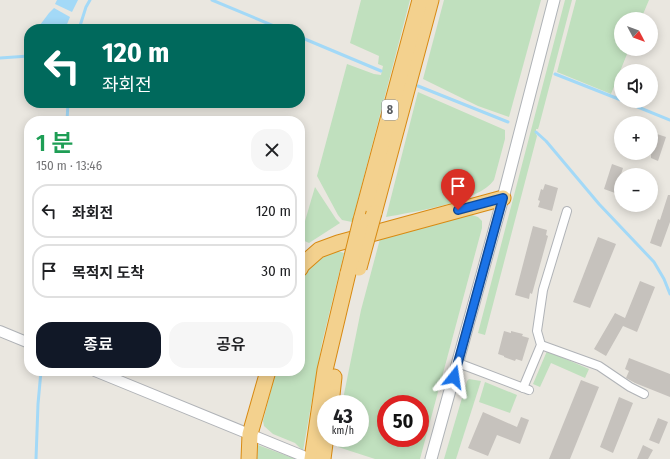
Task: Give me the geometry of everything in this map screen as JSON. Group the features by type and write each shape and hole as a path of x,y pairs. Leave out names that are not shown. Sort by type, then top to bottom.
{"highway":[{"name":"8","path":"308,457 325,370 368,217 420,0"},
{"name":"8","path":"368,217 431,0"},
{"path":"305,262 319,250 338,243 503,198"},
{"name":"8","path":"331,395 354,271"},
{"path":"250,459 250,434 267,376"},
{"path":"323,459 325,447"}],"main road":[{"path":"431,459 503,198 554,0"}],"street":[{"path":"458,363 526,389 541,345 537,331 543,290 567,211"},
{"path":"0,331 24,342"},
{"path":"541,345 599,366 630,387 644,394"},
{"path":"107,376 308,457"}],"green space":[{"path":"361,0 410,0 352,222 342,220 338,215 317,176 347,64 374,74 381,75 383,66 378,64 379,56 350,43"},
{"path":"444,0 541,0 509,117 478,106 423,79"},
{"path":"565,0 572,0 539,126 538,129 536,129 537,136 485,335 478,333"},
{"path":"576,0 649,0 644,12 614,12 614,56 626,56 623,64 614,64 614,86 611,94 557,72"},
{"path":"418,92 505,130 505,139 494,180 486,188 475,194 444,205 386,217"},
{"path":"315,187 340,223 309,243 305,241 305,221"},
{"path":"469,214 478,217 482,221 482,228 429,425 429,395 377,395 377,447 423,447 420,459 375,459 338,447 369,447 369,395 344,395 361,310 380,239"},
{"path":"335,250 344,253 322,343 303,451 295,443 273,434 264,426 263,421 275,376 305,376 305,274 310,266 324,255"},
{"path":"547,351 589,369 585,378 551,363 540,387 533,384"},
{"path":"469,379 481,381 456,459 444,459 467,381"},
{"path":"485,382 517,395 510,413 479,402"},
{"path":"258,445 290,457 302,459 257,459"}],"water":[{"path":"57,0 78,0 72,12 55,4"},
{"path":"54,8 70,17 67,24 41,24"}],"building":[{"path":"658,134 666,137 658,161 656,160 658,160"},
{"path":"612,164 623,168 614,168 614,193 604,189"},
{"path":"545,184 558,188 552,211 538,207 541,189 543,190"},
{"path":"668,195 670,195 670,222 661,247 650,243 658,219 660,220"},
{"path":"533,226 547,230 546,235 548,236 532,294 530,293 529,299 515,295"},
{"path":"598,237 616,244 590,308 573,302"},
{"path":"640,281 655,287 637,332 623,326 606,356 594,349 615,313 625,318"},
{"path":"504,331 523,334 522,336 529,338 522,361 516,359 515,361 498,354"},
{"path":"629,358 670,374 670,397 626,378 629,371 625,369"},
{"path":"581,380 599,387 570,459 549,459"},
{"path":"619,397 633,403 613,453 600,447"},
{"path":"483,412 517,427 521,417 529,420 520,444 497,435 488,456 468,448"},
{"path":"658,418 668,422 659,444 649,440"},
{"path":"643,445 653,450 648,459 637,459"}],"waterway":[{"path":"81,24 90,0"},
{"path":"212,0 269,24"},
{"path":"305,39 381,71"},
{"path":"0,58 24,56"},
{"path":"555,74 614,97"},
{"path":"418,86 508,122"},
{"path":"67,116 68,108"},
{"path":"640,108 670,120"},
{"path":"536,132 546,141 599,204 654,262 664,279 670,294"},
{"path":"36,459 41,376"}],"route":[{"path":"454,377 503,198 458,210"}]}
